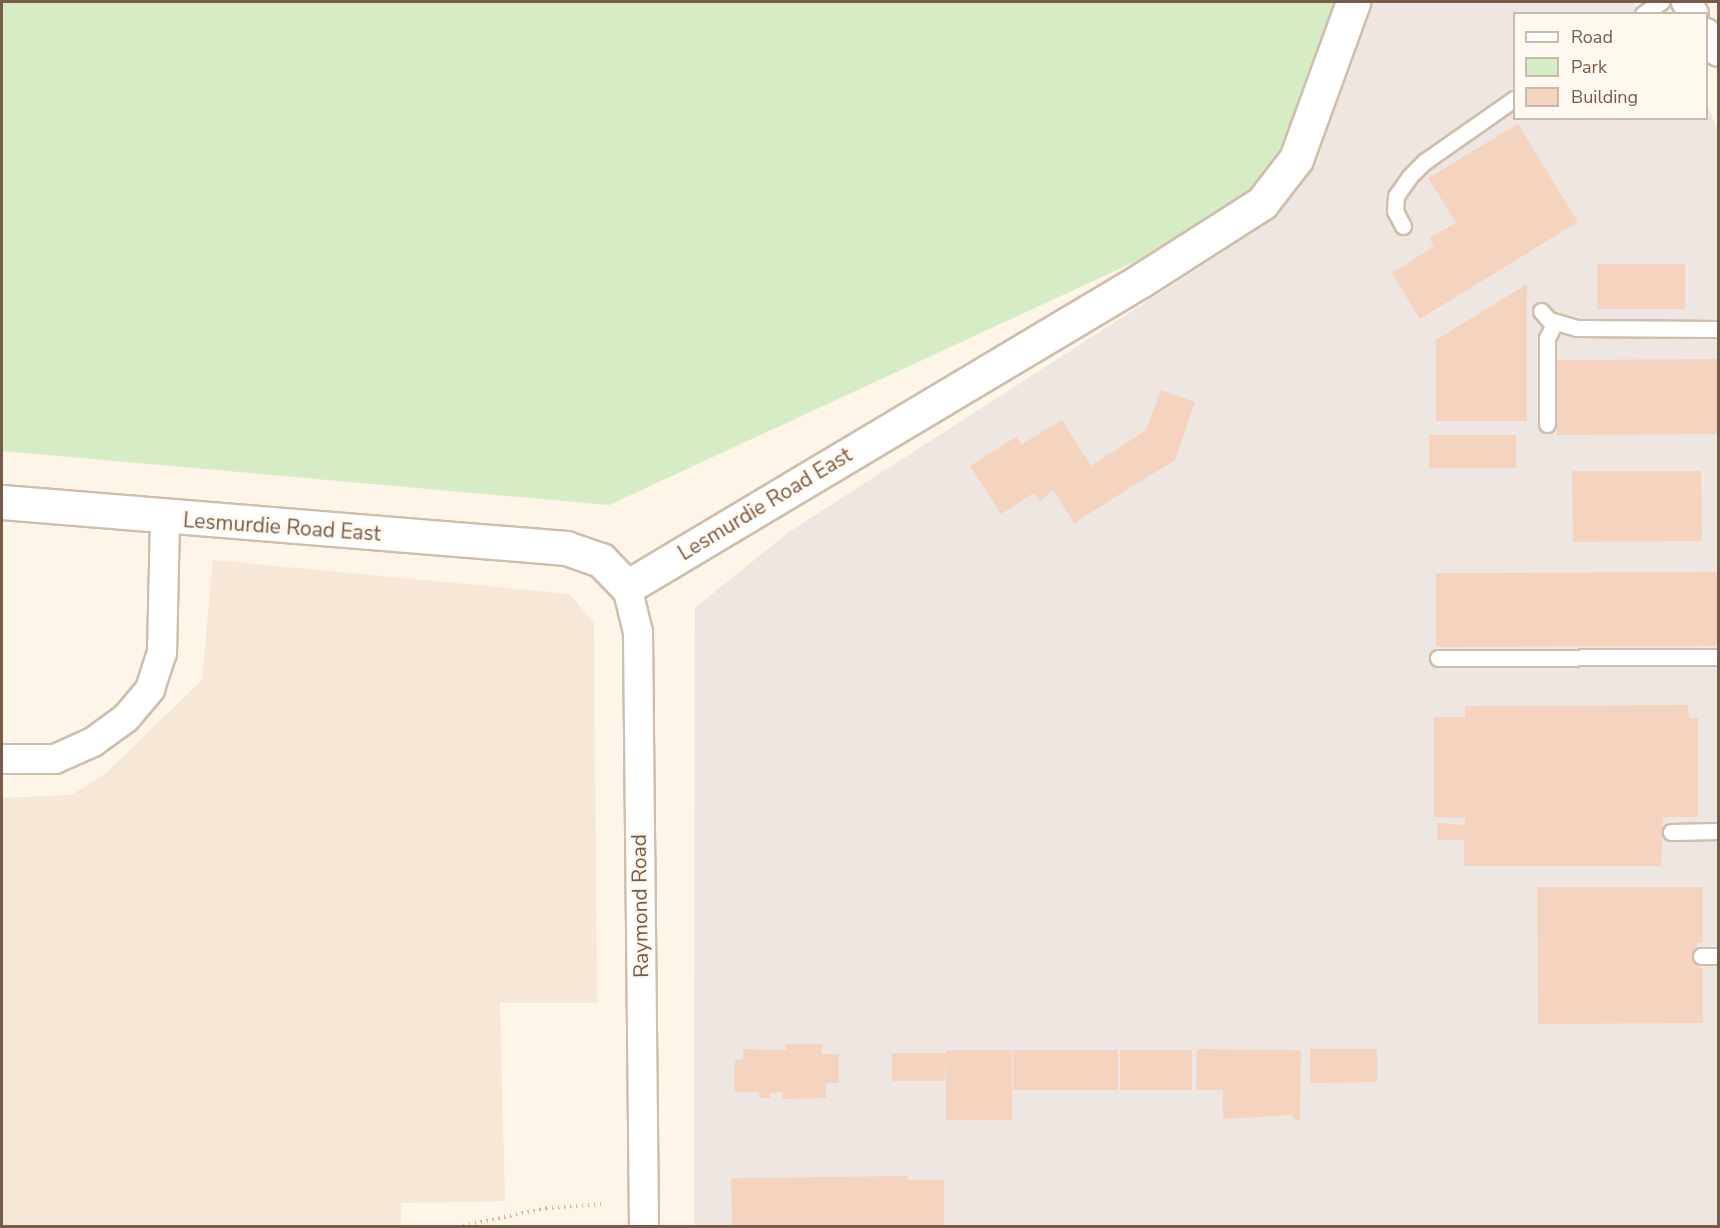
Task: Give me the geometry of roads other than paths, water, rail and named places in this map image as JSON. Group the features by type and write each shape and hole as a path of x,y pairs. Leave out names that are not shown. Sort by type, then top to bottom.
{"street":[{"name":"Lesmurdie Road East","path":"2,502 165,518 566,548 601,561 627,587 1140,281 1262,203 1296,159 1353,2"},
{"path":"1708,35 1719,52"},
{"path":"2,759 55,759 93,742 126,718 150,689 162,653 165,518"},
{"name":"Raymond Road","path":"627,587 638,632 644,1227"}],"lane":[{"path":"1646,12 1662,2"},
{"path":"1403,226 1395,211 1396,196 1410,176 1424,162 1513,100"},
{"path":"1541,311 1555,322 1577,328 1719,329"},
{"path":"1547,424 1547,338 1555,322"},
{"path":"1438,658 1719,657"},
{"path":"1671,832 1719,831"},
{"path":"1701,956 1719,956"}]}
